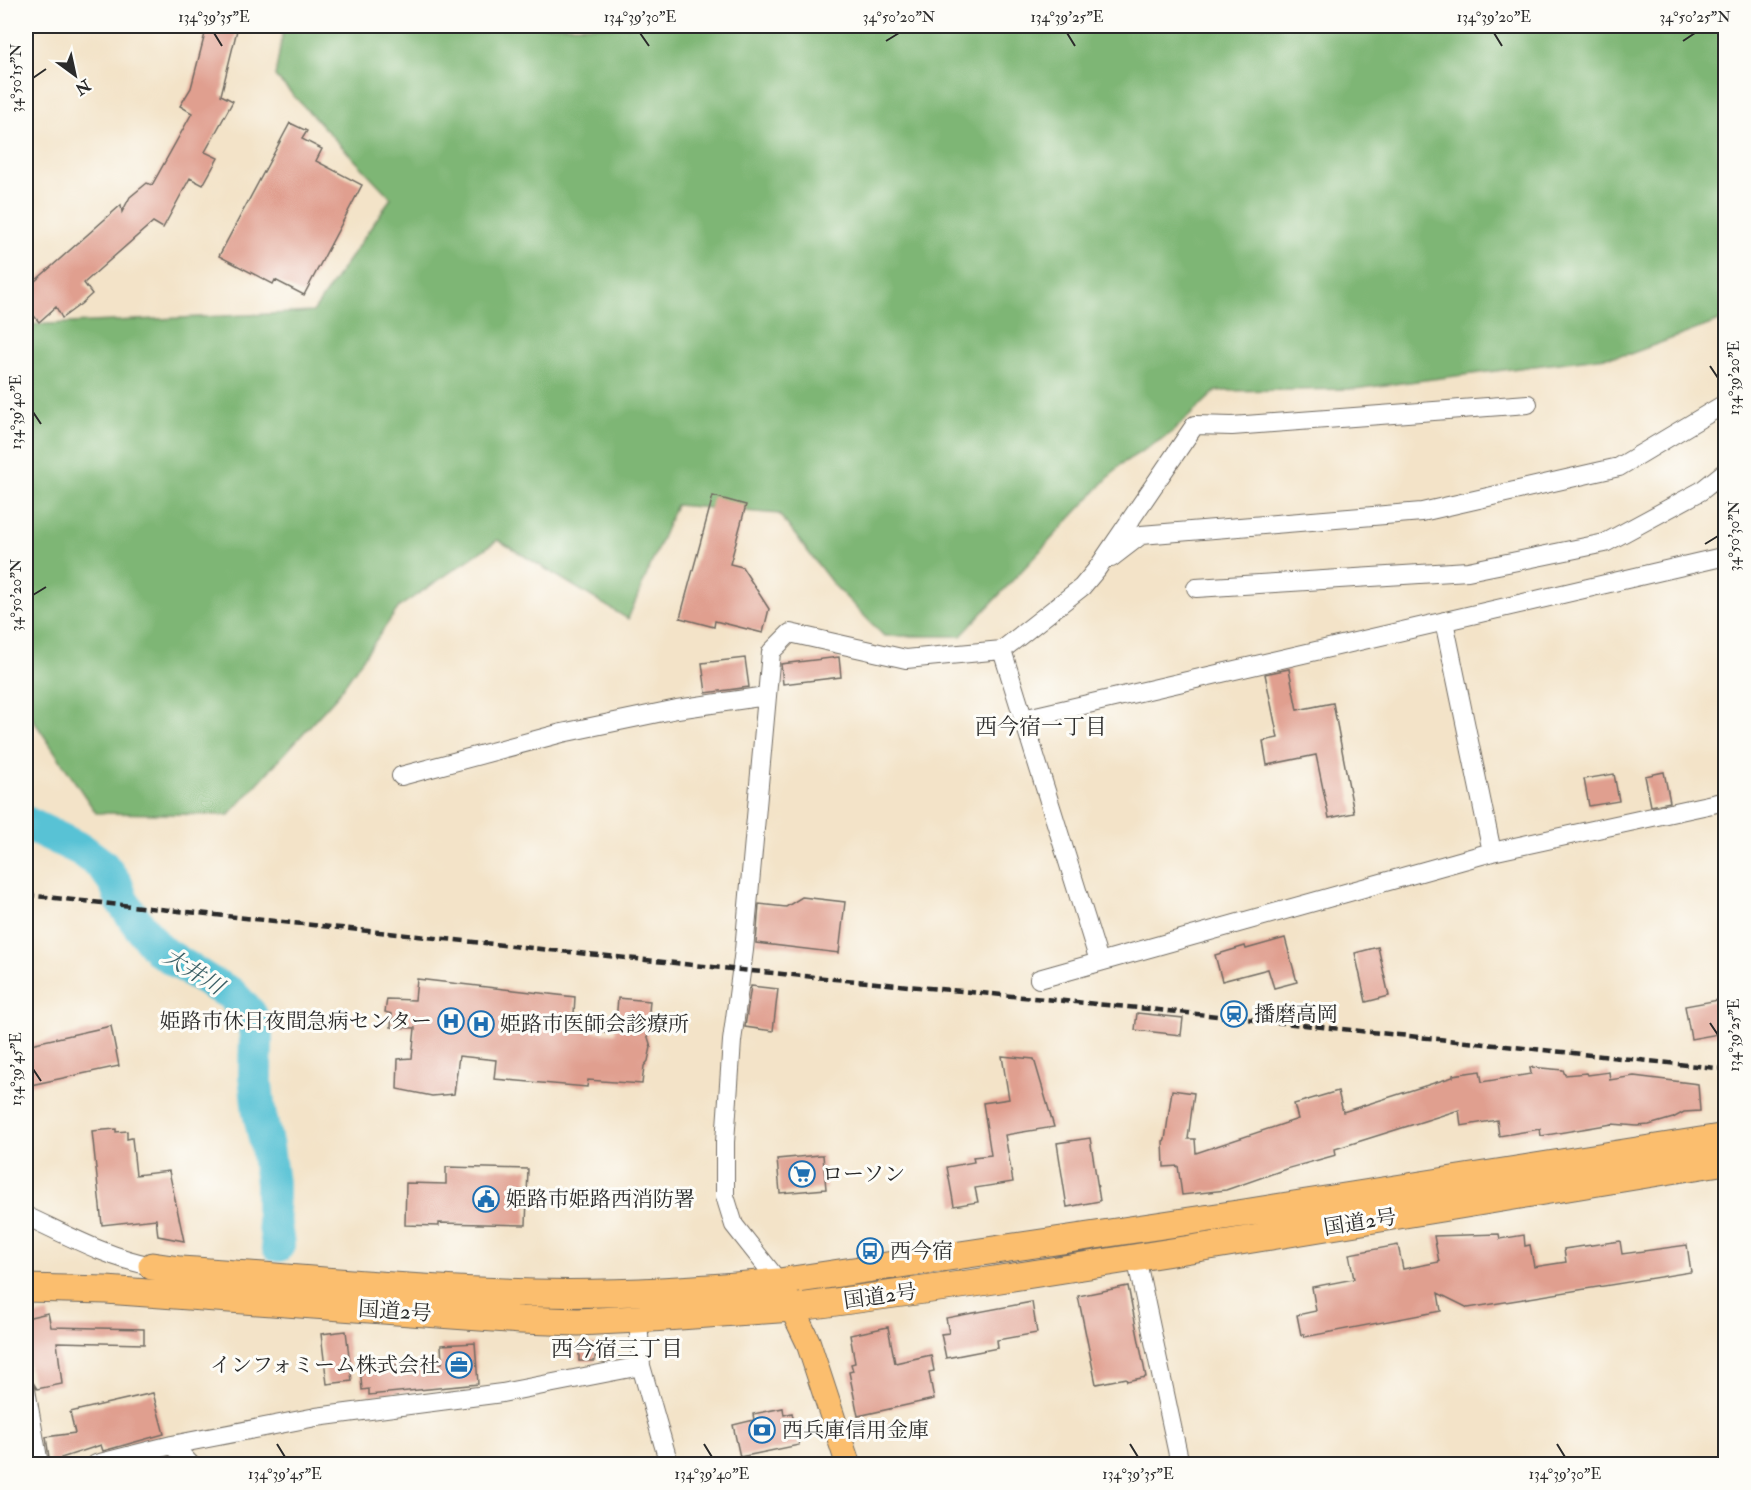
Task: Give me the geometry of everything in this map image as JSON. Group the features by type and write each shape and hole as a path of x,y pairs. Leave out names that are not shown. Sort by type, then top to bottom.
{"highway":[{"name":"国道2号","path":"152,1266 445,1289 535,1293 637,1292 722,1287 779,1282 1244,1213 1725,1137"},
{"name":"国道2号","path":"26,1287 106,1290 521,1320 578,1322 792,1308 1411,1214 1725,1161"}],"main road":[{"path":"779,1282 808,1342 848,1464"}],"street":[{"path":"1097,569 1141,535 1422,512 1619,467 1725,403"},
{"path":"779,1282 734,1225 725,1196 725,1142 732,1041 744,950 771,652 790,633 906,659 1002,650 1082,587 1097,569 1195,425 1232,426 1528,404"},
{"path":"1196,588 1468,571 1605,543 1701,491 1725,471"},
{"path":"1023,719 1725,556"},
{"path":"1444,621 1492,852"},
{"path":"1002,650 1099,961"},
{"path":"401,776 562,734 677,709 766,696"},
{"path":"1039,979 1492,852 1725,801"},
{"path":"26,1216 106,1254 129,1262 152,1266"},
{"path":"1136,1257 1180,1464"},
{"path":"638,1319 641,1366 669,1464"},
{"path":"96,1464 172,1445 316,1417 502,1393 641,1366"},
{"path":"26,1390 39,1464"},
{"path":"172,1445 190,1464"}],"green space":[{"path":"284,26 1725,26 1725,319 1630,354 1354,389 1216,391 1170,434 1121,464 961,636 884,636 833,584 779,514 676,505 628,619 498,540 399,607 336,697 229,815 96,813 26,709 26,325 313,312 391,198 275,76"}],"building":[{"path":"207,26 238,26 221,95 233,101 205,152 218,158 203,185 190,178 163,228 153,222 84,283 92,294 81,304 62,318 56,307 39,322 26,306 26,289 121,205 122,212 130,197 147,183 152,185 192,113 180,106 191,88"},
{"path":"290,123 307,131 302,139 322,149 316,161 362,185 304,295 275,280 273,284 219,256"},
{"path":"713,496 746,505 730,564 742,567 769,609 763,633 715,621 714,627 680,618"},
{"path":"839,657 841,677 783,684 781,664"},
{"path":"745,658 749,687 706,693 702,663"},
{"path":"1289,669 1297,710 1333,703 1354,813 1329,818 1316,755 1267,765 1263,741 1278,738 1265,674"},
{"path":"1664,772 1670,802 1651,806 1645,776"},
{"path":"1614,774 1619,801 1589,806 1584,779"},
{"path":"802,897 845,902 839,953 756,943 759,904 786,907"},
{"path":"1285,938 1297,982 1274,988 1268,969 1222,981 1215,955"},
{"path":"1378,947 1389,996 1366,1002 1355,953"},
{"path":"417,979 575,997 573,1030 615,1033 618,998 650,1001 647,1034 651,1047 648,1061 644,1066 642,1084 588,1080 587,1087 494,1079 496,1060 459,1056 454,1094 432,1096 397,1089 398,1059 412,1058 415,1028 391,1027 392,1014 385,1012 387,999 415,1000"},
{"path":"751,986 778,989 773,1031 745,1027"},
{"path":"1718,1000 1724,1033 1691,1039 1685,1006"},
{"path":"1137,1013 1183,1018 1181,1035 1135,1030"},
{"path":"111,1026 119,1066 26,1086 26,1045"},
{"path":"1002,1056 1034,1059 1054,1127 1005,1135 1013,1182 975,1188 978,1202 954,1206 947,1167 974,1162 973,1157 991,1155 983,1103 1009,1099"},
{"path":"1530,1067 1563,1070 1565,1075 1609,1072 1610,1080 1634,1076 1698,1084 1700,1111 1684,1112 1649,1125 1612,1124 1541,1136 1540,1129 1499,1136 1497,1120 1461,1126 1459,1110 1335,1149 1336,1155 1286,1169 1226,1190 1182,1195 1178,1166 1164,1167 1163,1141 1172,1090 1194,1093 1188,1139 1195,1139 1196,1153 1298,1119 1294,1104 1338,1091 1343,1112 1453,1077 1453,1075 1480,1071 1482,1082 1531,1074"},
{"path":"116,1129 116,1132 127,1131 127,1139 132,1138 136,1175 169,1171 184,1241 158,1236 156,1219 102,1225 92,1131"},
{"path":"1090,1138 1100,1201 1067,1207 1057,1143"},
{"name":"ローソン","path":"823,1155 826,1189 780,1193 777,1159"},
{"path":"446,1167 528,1169 526,1225 439,1223 439,1226 405,1225 406,1183 446,1184"},
{"path":"1499,1234 1500,1239 1524,1235 1525,1246 1530,1245 1534,1267 1566,1262 1564,1249 1620,1241 1622,1254 1687,1245 1691,1272 1468,1308 1438,1293 1441,1311 1305,1337 1304,1334 1301,1335 1297,1315 1316,1311 1312,1287 1354,1279 1349,1254 1398,1245 1403,1269 1439,1262 1434,1236"},
{"path":"1128,1286 1146,1377 1096,1384 1078,1296"},
{"path":"1032,1302 1037,1333 997,1340 998,1348 946,1358 941,1334 949,1333 946,1318"},
{"path":"48,1313 51,1327 144,1329 144,1344 57,1342 62,1384 37,1389 32,1381 26,1353 26,1318"},
{"path":"888,1327 895,1363 931,1355 934,1371 929,1372 934,1399 858,1416 849,1372 853,1371 851,1364 855,1363 850,1335"},
{"path":"346,1331 352,1381 327,1384 321,1334"},
{"path":"475,1343 478,1384 369,1395 369,1389 362,1390 360,1367 442,1363 441,1345"},
{"path":"579,1344 596,1344 595,1361 579,1361"},
{"path":"153,1393 164,1434 103,1451 101,1445 61,1458 61,1462 50,1464 46,1437 75,1433 70,1412"},
{"path":"783,1408 784,1415 792,1413 799,1445 740,1457 733,1425 754,1420 753,1414"}],"waterway":[{"name":"大井川","path":"26,823 82,850 102,865 116,884 122,901 159,950 230,993 250,1014 254,1022 256,1038 255,1075 259,1112 272,1183 272,1207 278,1245"}],"railway":[{"path":"26,895 741,970 1159,1010 1726,1069"}],"place":[{"name":"播磨高岡","path":"1234,1014"},
{"name":"姫路市休日夜間急病センター","path":"451,1021"},
{"name":"姫路市医師会診療所","path":"481,1024"},
{"name":"ローソン","path":"802,1174"},
{"name":"姫路市姫路西消防署","path":"486,1199"},
{"name":"西今宿","path":"870,1251"},
{"name":"インフォミーム株式会社","path":"459,1365"},
{"name":"西兵庫信用金庫","path":"762,1430"}],"district":[{"name":"西今宿一丁目","path":"1041,726"},
{"name":"西今宿三丁目","path":"617,1348"}]}
